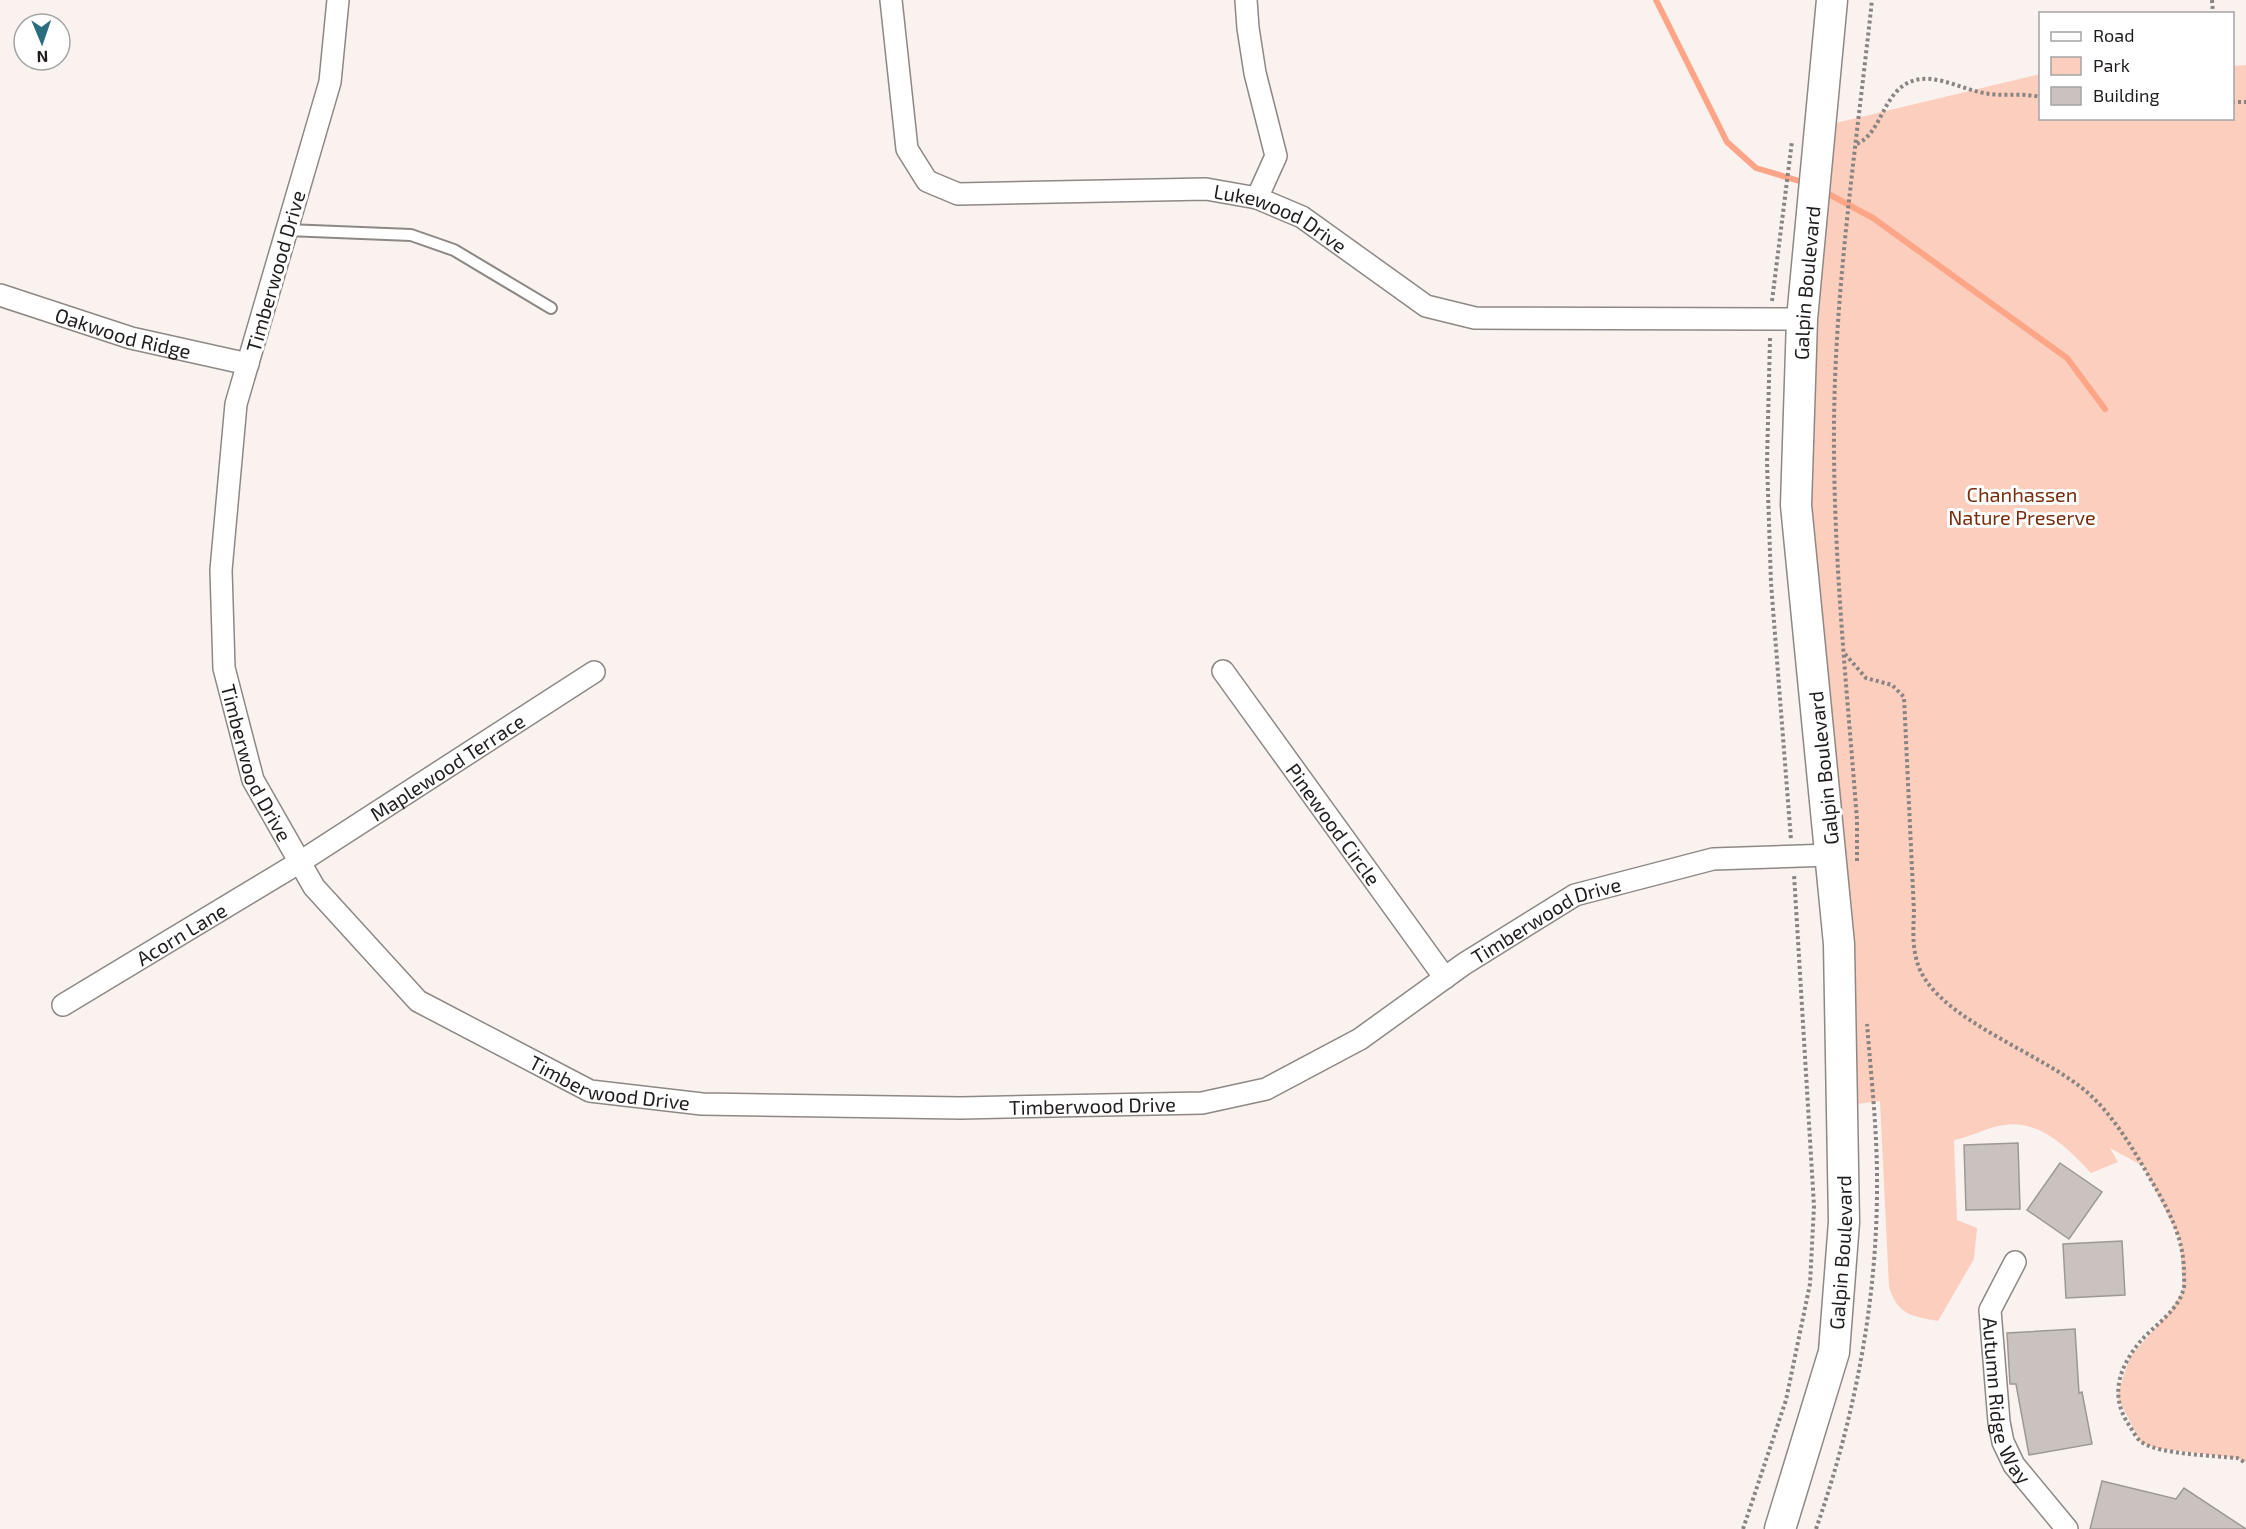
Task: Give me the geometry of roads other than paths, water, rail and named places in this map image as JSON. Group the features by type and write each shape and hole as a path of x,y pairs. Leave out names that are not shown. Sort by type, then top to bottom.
{"street":[{"name":"Timberwood Drive","path":"338,0 330,82 236,404 221,570 224,668 253,780 314,887 418,1001 590,1091 702,1104 961,1108 1202,1103 1266,1089 1360,1039 1445,978 1575,895 1713,859 1793,856 1844,863"},
{"name":"Lukewood Drive","path":"891,0 907,149 927,181 958,194 1206,189 1257,198 1302,217 1426,306 1475,318 1802,319"},
{"path":"1246,0 1248,28 1256,73 1276,156 1257,198"},
{"name":"Galpin Boulevard","path":"1780,1529 1834,1352 1844,1222 1839,944 1844,863 1796,505 1802,319 1832,0"},
{"name":"Oakwood Ridge","path":"0,295 131,338 248,364"},
{"name":"Pinewood Circle","path":"1223,671 1445,978"},
{"name":"Maplewood Terrace","path":"300,862 594,672"},
{"name":"Acorn Lane","path":"63,1005 300,862"},
{"name":"Autumn Ridge Way","path":"2015,1262 1990,1310 1999,1422 2003,1442 2014,1465 2067,1529"}],"lane":[{"path":"287,230 411,235 454,250 550,308"}],"waterway":[{"path":"1656,0 1727,142 1756,168 1806,183"},
{"path":"1823,191 1873,218 2067,358 2105,409"}],"park label":[{"name":"Chanhassen Nature Preserve","path":"2022,506"}]}
